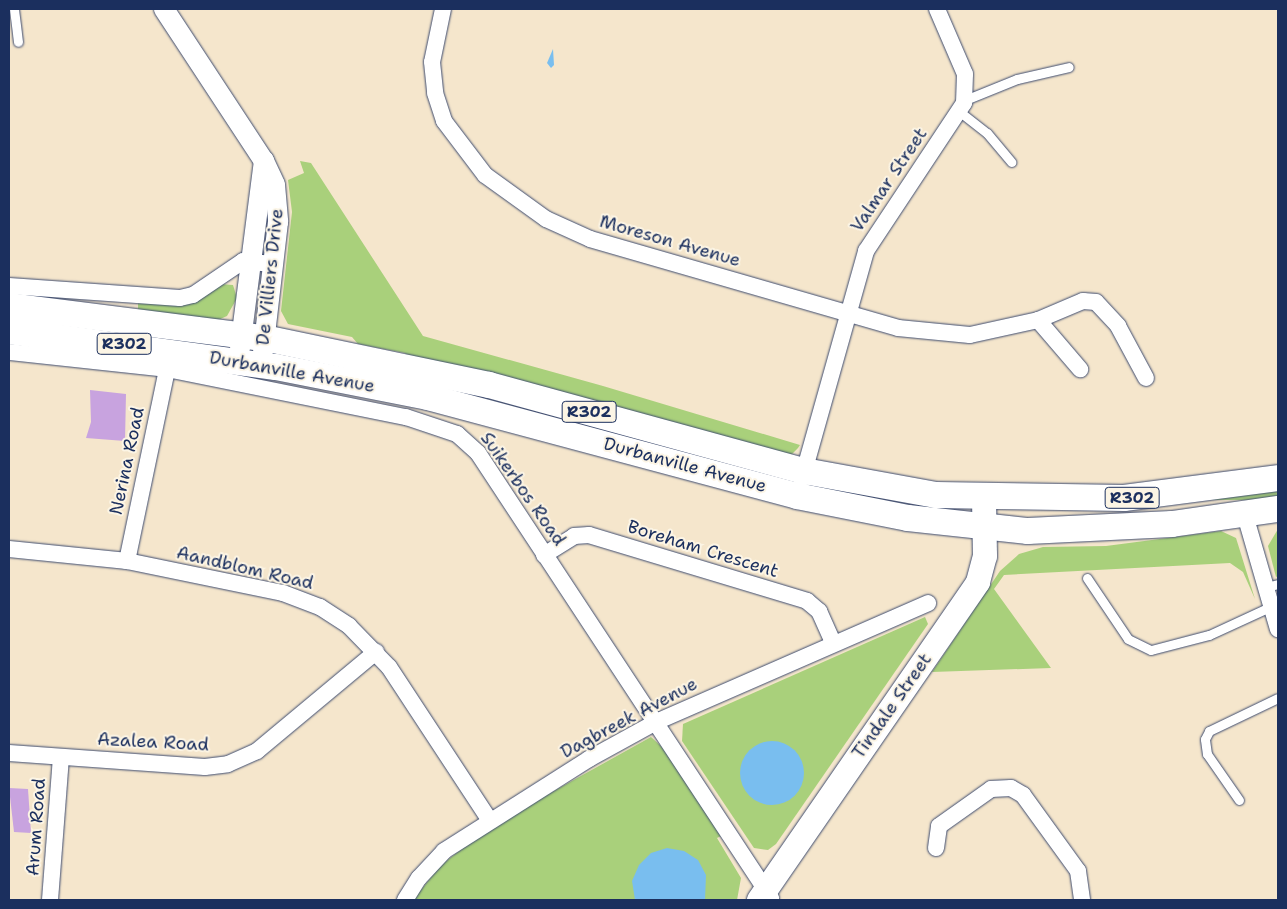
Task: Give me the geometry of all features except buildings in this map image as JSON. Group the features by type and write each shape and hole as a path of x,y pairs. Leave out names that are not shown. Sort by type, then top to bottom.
{"main road":[{"name":"Durbanville Avenue","path":"9,306 253,336 489,385 804,471 920,493 984,499 1133,498 1278,478"},
{"name":"Durbanville Avenue","path":"9,331 250,363 482,410 797,496 908,518 1028,531 1101,528 1245,515 1278,509"},
{"name":"Tindale Street","path":"766,897 978,582 984,526 984,499"}],"street":[{"name":"De Villiers Drive","path":"164,9 264,161 278,200 274,264 253,336"},
{"name":"Moreson Avenue","path":"443,9 432,62 438,108 460,147 511,197 546,220 590,238 848,313 943,336 1000,330 1038,320 1087,300 1096,302 1118,326 1146,378"},
{"path":"937,9 965,74 962,106"},
{"name":"Valmar Street","path":"797,496 866,251 962,106"},
{"name":"De Villiers Drive","path":"250,363 253,336 252,262 264,161"},
{"path":"9,286 180,298 193,295 243,261 274,264"},
{"path":"1038,320 1080,369"},
{"name":"Suikerbos Road","path":"9,352 167,369 450,430 478,453 656,722 766,897"},
{"name":"Nerina Road","path":"127,562 167,369"},
{"path":"1245,515 1272,586 1272,606 1278,629"},
{"name":"Boreham Crescent","path":"544,555 579,534 608,541 807,601 819,611 833,642"},
{"name":"Aandblom Road","path":"9,549 127,562 306,600 349,626 376,652 489,819"},
{"name":"Dagbreek Avenue","path":"405,900 435,859 489,819 656,722 833,642 928,603"},
{"name":"Azalea Road","path":"9,753 204,767 238,761 266,744 376,652"},
{"name":"Arum Road","path":"50,900 61,757"},
{"path":"936,848 939,826 991,789 1011,788 1023,795 1078,871 1082,900"}],"lane":[{"path":"14,9 18,42"},
{"path":"1011,162 962,106 1017,79 1069,67"},
{"path":"1087,578 1128,639 1151,650 1209,635 1272,606"},
{"path":"1239,800 1207,754 1205,739 1209,731 1278,698"}],"green space":[{"path":"300,161 311,163 423,336 603,386 800,445 791,455 408,358 405,353 358,344 352,337 288,324 281,311 292,212 288,180 304,173"},
{"path":"220,284 233,285 237,298 227,316 218,320 138,310 138,302"},
{"path":"1136,487 1278,487 1278,500 1136,500"},
{"path":"1278,529 1278,576 1276,577 1268,546"},
{"path":"1221,531 1236,538 1255,599 1243,572 1230,563 1004,575 994,589 1051,668 932,672 1000,571 1019,554 1043,547 1106,546"},
{"path":"925,617 928,624 776,844 768,850 754,848 682,741 683,724"},
{"path":"651,737 662,747 721,836 717,838 741,878 737,900 413,900 440,866 491,826"}],"water":[{"path":"553,49 554,65 551,68 547,63"},
{"path":"772,741 784,743 795,750 802,761 804,773 802,785 795,796 784,803 772,805 760,803 749,796 742,785 740,773 742,761 749,750 760,743"},
{"path":"667,848 684,851 698,860 706,875 705,900 635,900 632,881 639,865 651,853"}]}
